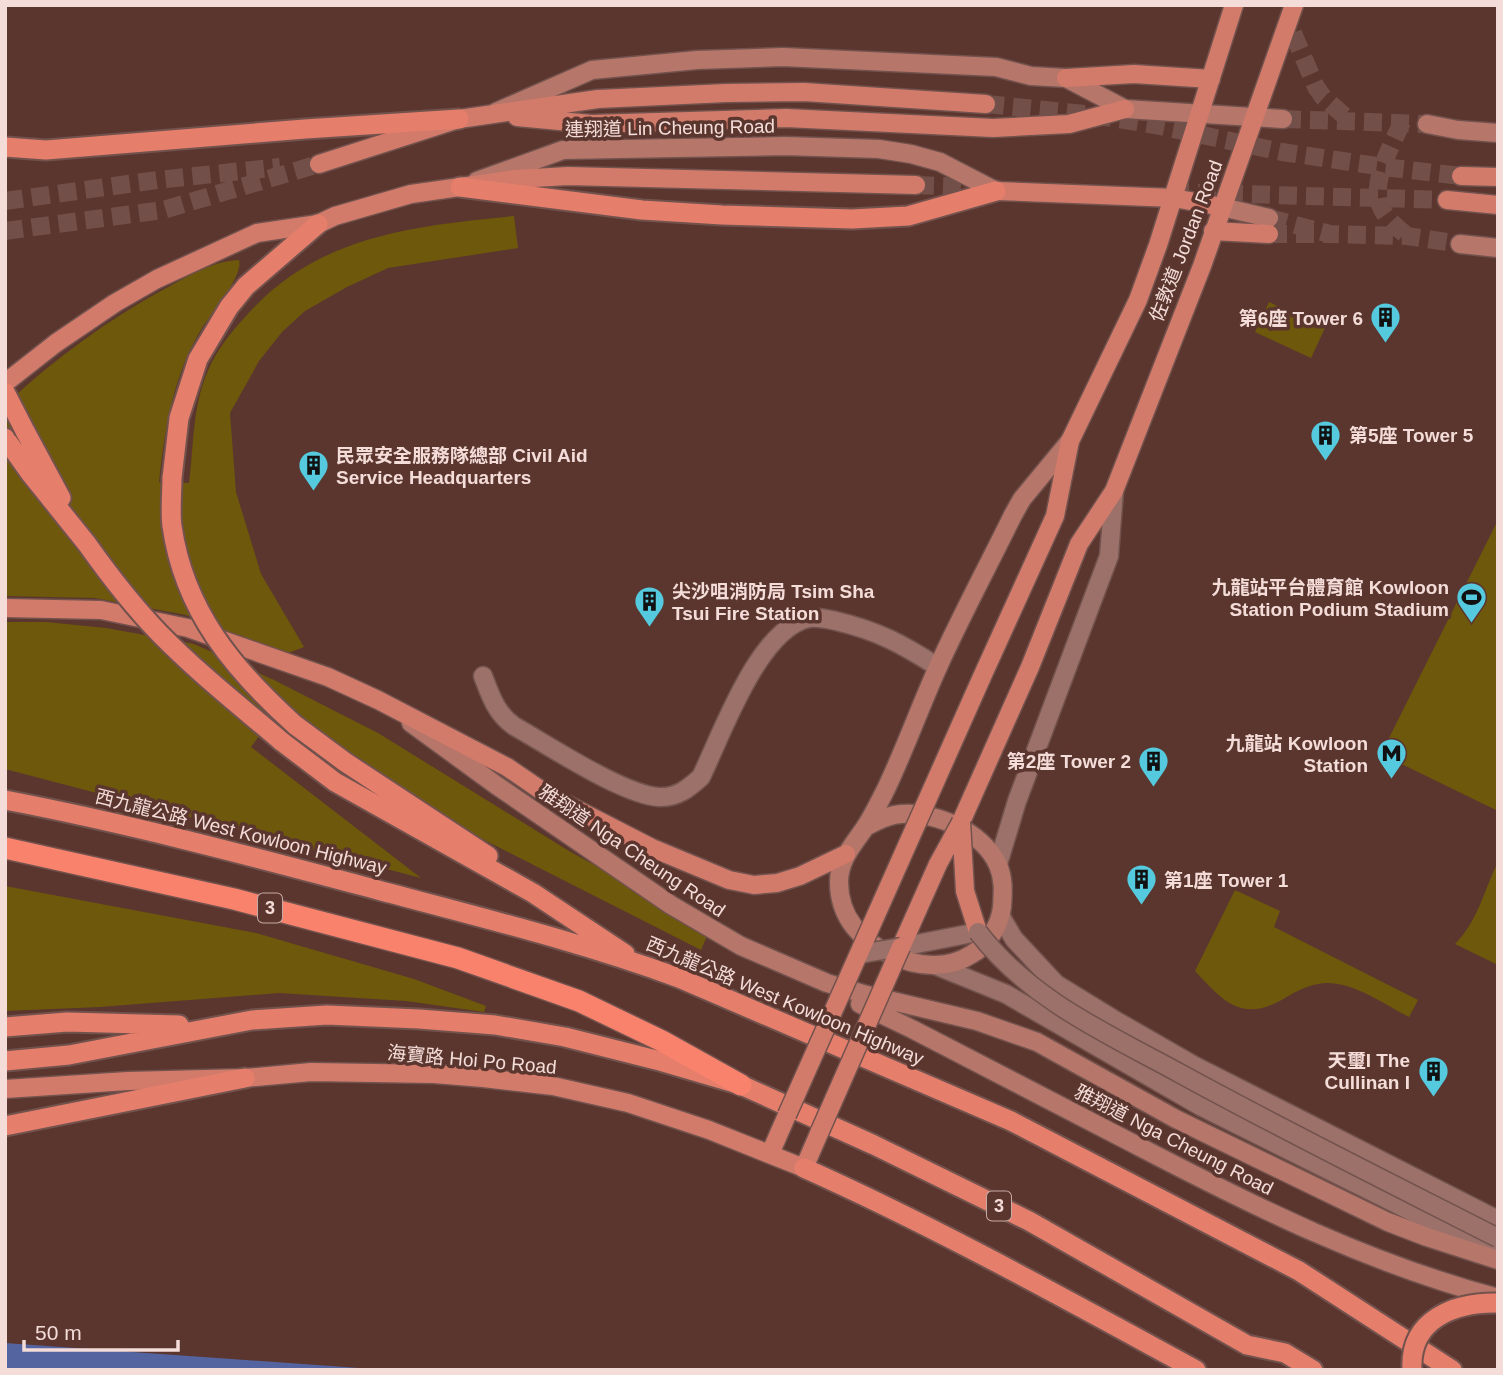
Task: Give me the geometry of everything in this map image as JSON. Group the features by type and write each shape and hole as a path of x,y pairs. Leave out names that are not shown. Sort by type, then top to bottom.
{"highway":[{"path":"5,147 46,150 305,129 458,120"},
{"path":"460,187 642,210 852,219 908,216 996,191"},
{"path":"318,225 246,286 229,307 198,359 179,418 172,478 172,525 182,571 200,614 225,653 249,681 295,725 345,762 493,859 533,893"},
{"path":"5,392 87,544"},
{"path":"5,438 118,588 195,667 281,741 335,782 533,893 636,962"},
{"name":"西九龍公路 West Kowloon Highway","path":"5,800 241,854 636,962 771,1016 1011,1121 1299,1271 1452,1370"},
{"name":"3","path":"5,848 234,899 458,958 579,1001 662,1041 741,1085 874,1145 1029,1221 1247,1345 1285,1353 1313,1370"},
{"path":"5,1061 69,1055 252,1020 327,1015 495,1025 611,1048 741,1085"},
{"path":"5,1027 67,1022 215,1026"},
{"path":"5,1126 244,1078"},
{"path":"804,1168 869,1198 1045,1288 1196,1370"},
{"path":"1412,1370 1414,1346 1430,1322 1458,1307 1498,1301"}],"main road":[{"name":"佐敦道 Jordan Road","path":"770,1154 1055,516 1070,442 1138,300 1174,198 1234,5"},
{"name":"佐敦道 Jordan Road","path":"804,1168 926,886 961,821 1030,667 1079,544 1115,491 1292,19"},
{"path":"493,113 592,70 696,60 783,57 996,67 1031,76 1066,78 1134,74 1211,79"},
{"path":"1066,78 1125,108"},
{"path":"319,164 458,120 598,99 804,92 986,104"},
{"path":"493,113 590,124 786,118 993,128 1069,124 1125,108 1283,119"},
{"path":"1427,124 1498,134"},
{"name":"連翔道 Lin Cheung Road","path":"5,383 85,322 157,279 257,233 318,225 335,216 411,194 460,187 563,150 786,146 879,149 940,162 996,191 1174,198 1222,207"},
{"path":"460,187 516,179 568,176 916,186"},
{"path":"1461,176 1498,177"},
{"path":"1447,200 1498,205"},
{"path":"1213,231 1269,226 1222,207"},
{"path":"1460,244 1498,248"},
{"name":"佐敦道 Jordan Road","path":"998,864 1003,879 1001,917 992,934 976,952 962,960 937,966 898,958 861,936 844,912 839,880 846,854 865,827 886,788 938,667 1022,499 1070,442"},
{"name":"雅翔道 Nga Cheung Road","path":"5,608 101,610 188,628 328,677 378,700 671,905 741,946 827,983 985,1023 1037,1041 1157,1109 1388,1222 1427,1237 1498,1257"},
{"path":"378,700 507,767 545,793 652,848 729,880 754,885 777,883 800,876 846,854"},
{"path":"865,827 893,815 917,814 935,819 970,834 982,843 998,864"},
{"path":"961,821 965,891 978,932"},
{"name":"雅翔道 Nga Cheung Road","path":"841,994 1311,1233 1401,1268 1498,1301"},
{"name":"海寶路 Hoi Po Road","path":"5,1088 244,1078 339,1071 483,1078 553,1086 628,1103 709,1130 804,1168"}],"street":[{"name":"佐敦道 Jordan Road","path":"998,864 1017,801 1109,556 1115,491"},
{"path":"482,676 494,706 503,718 514,726 621,786 660,797 686,791 701,777 756,662 772,640 801,621 821,618 868,629 906,646 938,667"},
{"path":"1001,917 1014,939 1056,984 1113,1019 1195,1066 1498,1220"},
{"path":"860,954 978,932 994,954 1024,981 1081,1020 1498,1238"},
{"path":"937,966 1006,994 1200,1106 1498,1257"}],"shaded area":[{"path":"514,216 518,248 388,268 305,311 282,332 259,361 230,413 236,492 261,574 304,647 278,657 186,615 95,598 5,596 5,405 43,371 84,340 126,311 187,277 212,266 239,260 237,275 192,346 172,402 159,482 189,483 196,414 210,365 235,329 274,289 304,268 336,251 369,239 440,224"},
{"path":"1269,302 1325,328 1311,358 1255,332"},
{"name":"九龍站平台體育館 Kowloon Station Podium Stadium","path":"1498,520 1498,811 1381,754"},
{"path":"5,622 46,622 106,628 194,644 274,680 378,733 569,851 710,929 701,950 435,815 283,703 251,747 421,878 5,769"},
{"path":"1498,862 1498,965 1455,944 1475,915"},
{"path":"5,886 256,933 414,979 486,1006 484,1012 406,1001 279,993 100,1007 5,1011"},
{"path":"1235,890 1280,911 1274,927 1418,1000 1409,1017 1368,995 1336,984 1309,986 1270,1006 1257,1009 1234,1006 1224,1000 1195,971"}],"water":[{"path":"5,1343 387,1370 5,1370"}],"tunnel":[{"path":"1293,33 1316,87 1323,97 1349,120"},
{"path":"986,104 1094,115 1282,152 1461,176"},
{"path":"1283,119 1427,124"},
{"path":"1402,122 1380,176 1378,198 1392,223 1407,236"},
{"path":"5,231 163,210 319,164"},
{"path":"5,201 157,180 280,167"},
{"path":"916,185 992,188"},
{"path":"1171,192 1447,200"},
{"path":"1269,218 1330,234 1407,236 1460,244"},
{"path":"1269,234 1330,234"}],"place":[{"name":"第6座 Tower 6","path":"1386,345"},
{"name":"第5座 Tower 5","path":"1326,462"},
{"name":"民眾安全服務隊總部 Civil Aid Service Headquarters","path":"313,493"},
{"name":"九龍站平台體育館 Kowloon Station Podium Stadium","path":"1472,625"},
{"name":"尖沙咀消防局 Tsim Sha Tsui Fire Station","path":"649,629"},
{"name":"九龍站 Kowloon Station","path":"1391,781"},
{"name":"第2座 Tower 2","path":"1154,788"},
{"name":"第1座 Tower 1","path":"1141,907"},
{"name":"天璽I The Cullinan I","path":"1433,1098"}]}
